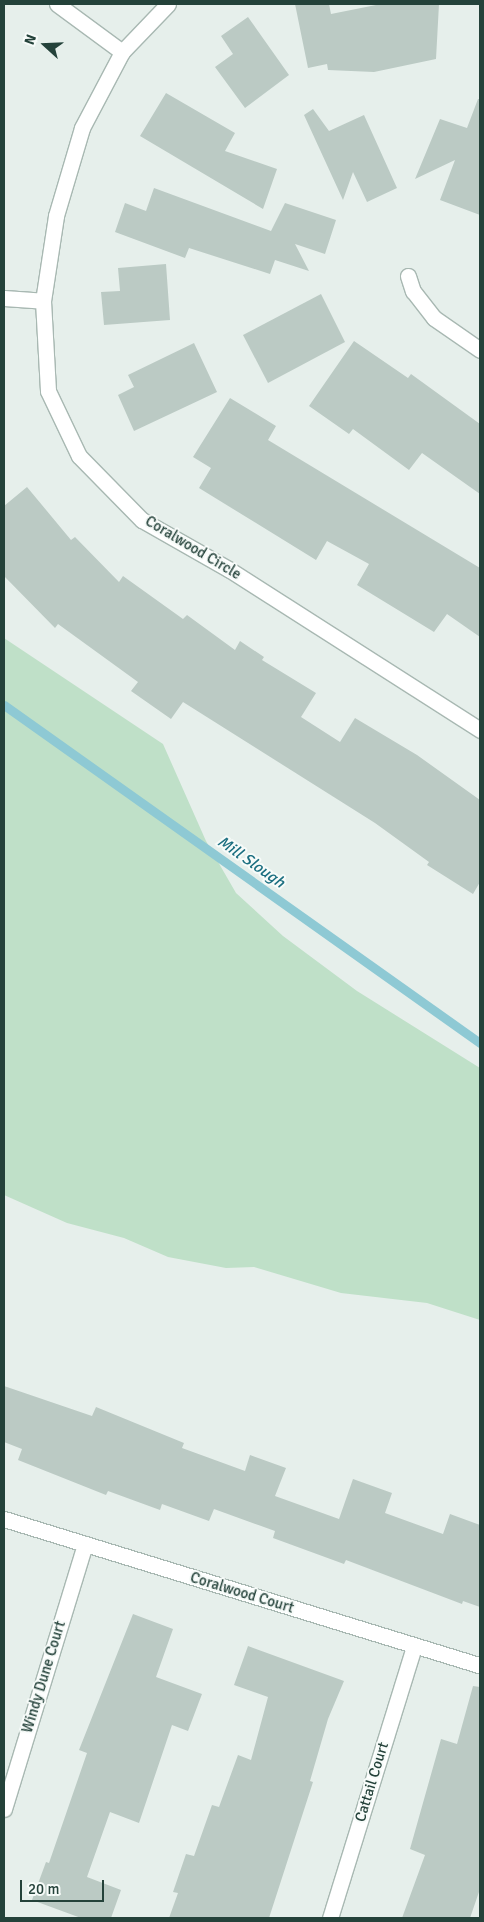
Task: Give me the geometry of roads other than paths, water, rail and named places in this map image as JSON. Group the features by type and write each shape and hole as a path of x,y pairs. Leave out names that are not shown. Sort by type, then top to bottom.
{"street":[{"path":"57,4 122,52"},
{"name":"Coralwood Circle","path":"168,4 122,52 82,128 56,216 43,302 48,391 79,456 142,520 230,570 480,730"},
{"path":"408,276 412,290 434,318 480,350"},
{"path":"4,298 43,302"},
{"name":"Coralwood Court","path":"4,1519 480,1665"},
{"name":"Windy Dune Court","path":"4,1809 84,1544"},
{"name":"Cattail Court","path":"330,1918 414,1646"}],"waterway":[{"name":"Mill Slough","path":"4,705 480,1043"}]}
